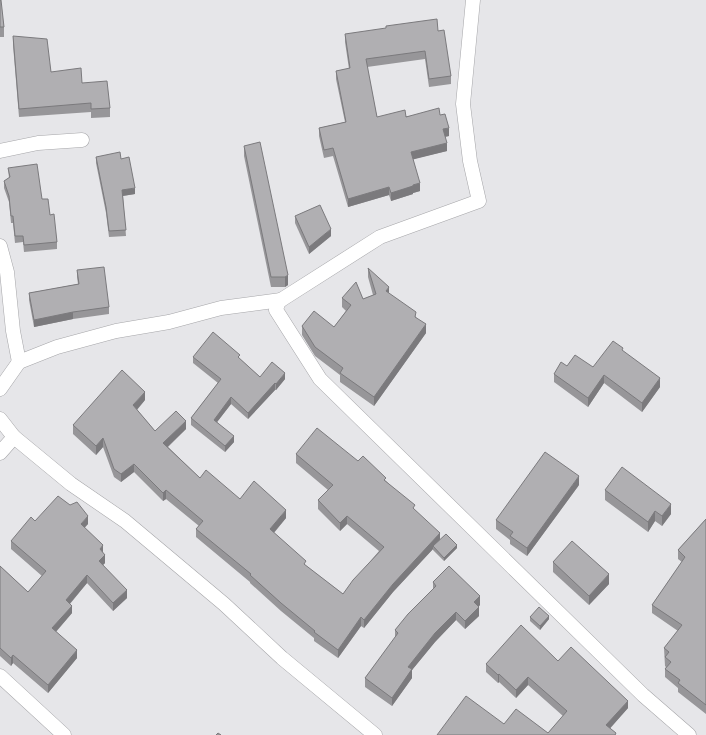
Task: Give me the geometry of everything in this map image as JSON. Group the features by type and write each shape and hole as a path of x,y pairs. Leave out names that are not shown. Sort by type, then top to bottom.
{"street":[{"path":"473,0 463,104 470,161 479,201 380,237 281,300 278,303 276,310 320,380 643,694 689,735"},
{"path":"0,151 38,143 82,140"},
{"path":"0,246 7,272 13,331 19,362"},
{"path":"0,389 19,362 57,347 116,331 169,322 221,308 281,300"},
{"path":"0,420 14,437 71,484 125,521 224,604 282,658 375,735"},
{"path":"0,453 14,437"},
{"path":"0,676 64,735"}],"building":[{"path":"1,0 4,27 0,27"},
{"path":"437,19 438,31 444,30 451,76 429,79 425,51 366,59 377,117 405,110 406,117 439,108 440,115 445,114 449,128 443,129 447,143 411,152 420,183 391,193 389,187 348,199 333,148 324,150 319,128 346,122 336,71 350,68 345,34 386,28 386,26"},
{"path":"13,36 47,39 51,72 81,68 82,83 107,81 110,108 91,109 91,103 19,109"},
{"path":"260,142 288,275 285,277 271,277 244,146"},
{"path":"120,152 121,159 129,157 135,188 122,190 126,230 109,231 96,157"},
{"path":"37,164 42,199 48,199 50,215 54,214 57,242 24,245 23,236 15,236 9,196 4,181 10,177 8,168"},
{"path":"320,205 331,229 309,247 295,216"},
{"path":"104,267 109,307 73,312 34,320 29,293 79,284 77,270"},
{"path":"368,268 389,287 386,291 416,312 415,317 426,324 374,397 340,373 343,368 315,347 302,326 314,311 334,327 351,305 342,298 356,282 363,299 376,294"},
{"path":"213,332 240,355 238,357 260,377 272,362 285,373 248,413 231,397 214,420 234,436 225,446 191,418 221,379 193,357"},
{"path":"613,341 623,348 622,350 660,378 642,403 604,375 588,398 554,374 561,362 567,366 575,355 593,367"},
{"path":"122,370 145,392 133,405 155,431 176,411 186,421 163,443 200,478 206,470 240,499 254,481 286,510 270,529 306,561 304,564 343,594 353,580 384,547 347,516 340,523 318,500 333,485 296,454 317,428 358,461 363,456 386,478 384,480 415,505 413,508 440,533 393,584 364,620 361,617 338,650 314,632 315,631 250,575 251,574 196,529 203,521 166,490 163,493 134,464 121,474 114,469 103,438 96,446 73,425"},
{"path":"545,452 579,476 527,548 510,536 513,532 496,520"},
{"path":"622,467 671,504 662,516 655,511 648,522 605,490"},
{"path":"58,496 70,505 77,502 88,516 81,524 103,545 100,549 105,555 99,561 127,590 113,603 87,575 66,600 72,606 52,628 77,650 48,685 13,655 11,658 0,648 0,566 28,592 46,571 11,541 31,517 35,521"},
{"path":"706,519 706,705 678,683 680,680 665,669 671,662 665,657 669,652 664,648 682,625 652,605 685,557 678,550"},
{"path":"446,534 457,545 444,558 433,546"},
{"path":"572,541 609,574 589,596 553,562"},
{"path":"449,566 480,596 474,602 479,607 465,621 456,612 435,633 408,667 412,669 392,698 365,678 398,633 395,630 408,614 436,586 433,582"},
{"path":"539,607 549,616 540,626 530,617"},
{"path":"521,625 558,661 571,647 628,701 606,725 616,733 615,735 437,735 466,696 504,724 516,709 548,733 567,711 528,677 516,690 486,664"}]}
